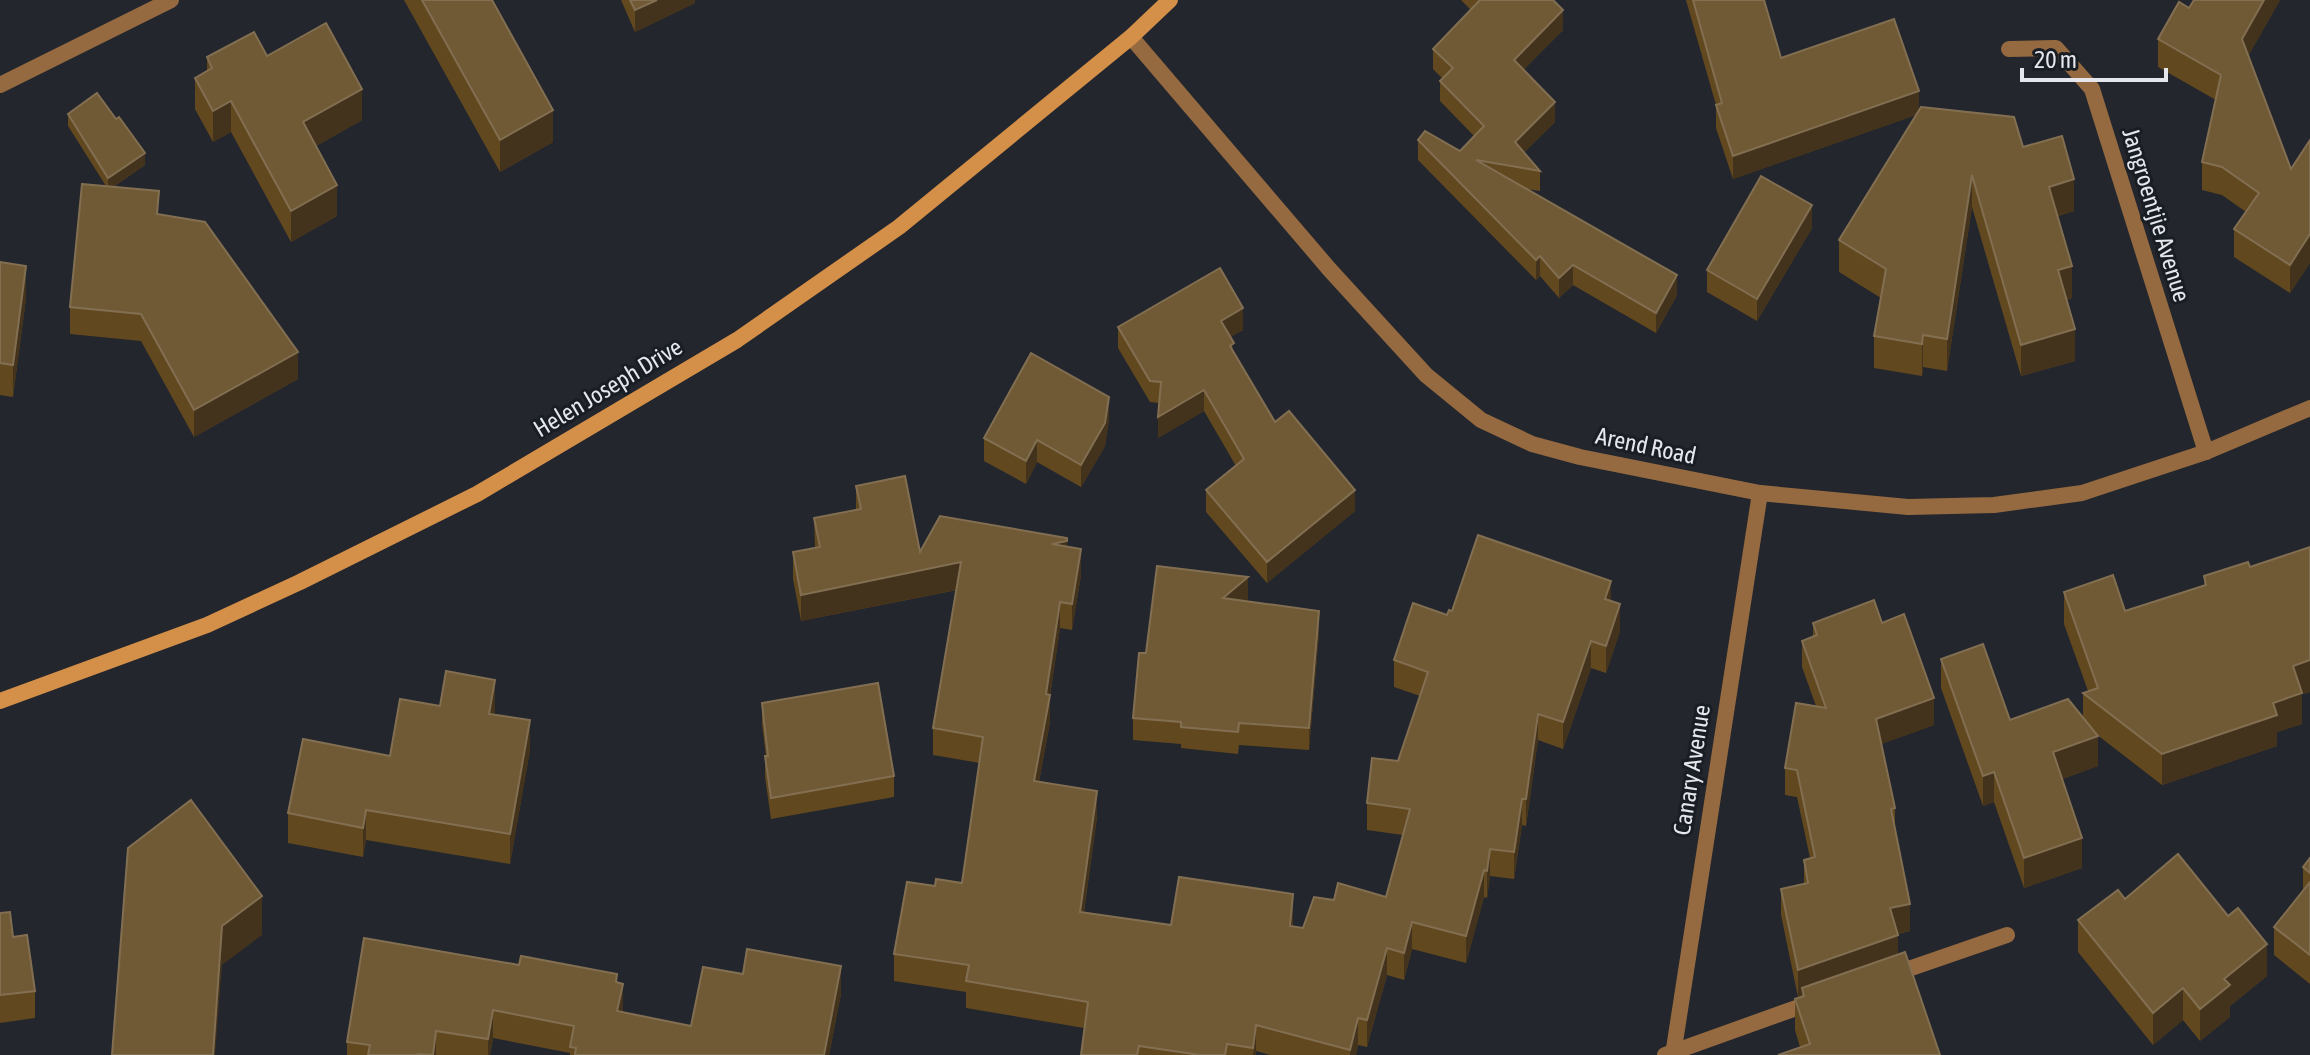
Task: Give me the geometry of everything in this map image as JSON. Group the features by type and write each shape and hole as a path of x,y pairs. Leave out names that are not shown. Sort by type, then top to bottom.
{"street":[{"path":"0,85 171,0"},
{"name":"Helen Joseph Drive","path":"0,701 207,625 300,582 491,486 737,340 899,227 1131,37 1170,0"},
{"name":"Arend Road","path":"1131,37 1330,270 1426,375 1481,420 1532,444 1580,457 1760,493 1908,507 1994,505 2082,493 2206,452 2310,408"},
{"name":"Jangroentjie Avenue","path":"2009,49 2056,48 2092,89 2206,452"},
{"name":"Canary Avenue","path":"1669,1054 1760,493"},
{"path":"1872,981 2007,935"},
{"path":"1669,1054 1827,997"}],"building":[{"path":"422,0 492,0 553,110 500,140"},
{"path":"630,0 657,0 635,10"},
{"path":"1480,0 1553,0 1563,10 1514,60 1555,102 1515,142 1540,171 1476,160 1677,275 1656,313 1573,265 1559,278 1540,256 1536,260 1418,140 1425,131 1460,151 1484,126 1440,81 1453,68 1433,49"},
{"path":"1693,0 1764,0 1781,58 1894,19 1919,91 1733,156 1716,105 1722,103"},
{"path":"2194,0 2264,0 2242,39 2291,169 2310,140 2310,234 2290,265 2234,229 2259,193 2222,167 2202,162 2221,75 2158,39 2179,2 2189,8"},
{"path":"326,23 362,89 303,122 337,185 291,211 231,101 213,111 195,78 212,68 207,57 254,32 267,56"},
{"path":"97,93 145,153 108,178 68,114"},
{"path":"1921,107 2014,117 2023,147 2062,136 2074,179 2049,187 2072,266 2058,270 2075,329 2021,345 1972,175 1947,339 1923,335 1922,344 1874,336 1886,269 1839,240"},
{"path":"1761,176 1812,205 1757,299 1707,270"},
{"path":"82,184 159,191 157,214 205,222 298,352 194,410 141,314 70,307"},
{"path":"0,262 26,266 13,365 0,363"},
{"path":"1220,268 1243,308 1221,321 1234,343 1230,346 1275,422 1289,411 1355,490 1267,562 1206,490 1244,459 1204,390 1158,417 1161,382 1150,381 1118,327"},
{"path":"1031,353 1109,397 1105,423 1081,465 1037,440 1026,461 984,438"},
{"path":"905,476 920,552 940,516 1067,538 1067,541 1052,544 1081,549 1072,604 1060,602 1046,694 1050,695 1034,781 1097,791 1080,912 1171,925 1179,877 1293,894 1290,926 1303,928 1314,897 1334,900 1338,883 1386,897 1410,809 1367,803 1372,758 1398,761 1428,672 1394,660 1413,603 1447,615 1449,610 1452,611 1478,535 1611,581 1605,599 1620,604 1606,646 1591,641 1563,722 1538,714 1526,799 1522,799 1514,852 1490,849 1487,871 1484,870 1466,936 1412,922 1404,953 1387,948 1367,1020 1358,1018 1350,1050 1256,1025 1253,1048 1227,1044 1225,1055 1200,1055 1139,1046 1137,1055 1081,1055 1088,1002 966,981 969,965 894,954 907,882 935,886 936,879 962,883 983,737 933,728 961,562 801,595 793,552 820,547 814,518 861,509 856,486"},
{"path":"2310,547 2310,660 2293,666 2302,693 2273,703 2277,715 2162,754 2083,693 2098,688 2064,592 2113,575 2125,611 2206,585 2204,576 2248,562 2250,567"},
{"path":"1157,566 1248,577 1223,598 1319,611 1309,728 1239,723 1238,732 1181,727 1181,722 1133,718 1139,653 1146,653"},
{"path":"1874,600 1882,623 1904,614 1934,698 1876,719 1895,808 1891,809 1910,904 1890,908 1898,935 1798,970 1781,889 1808,883 1804,860 1815,857 1797,770 1785,768 1796,703 1826,708 1802,641 1817,635 1813,623"},
{"path":"1983,644 2010,720 2068,699 2098,736 2053,752 2082,838 2024,858 1994,772 1983,776 1941,659"},
{"path":"446,671 495,680 489,714 530,720 510,834 366,810 363,828 288,813 303,739 390,756 400,699 440,706"},
{"path":"878,683 894,776 771,798 762,703"},
{"path":"191,800 262,896 222,926 213,1055 112,1055 128,848"},
{"path":"2178,854 2228,916 2238,908 2267,944 2224,979 2230,985 2200,1009 2183,988 2153,1013 2078,920 2118,890 2125,899"},
{"path":"2310,858 2310,873 2303,867"},
{"path":"2310,882 2310,955 2274,927"},
{"path":"10,912 13,937 27,935 35,991 0,995 0,913"},
{"path":"364,938 519,965 521,956 617,974 616,982 623,984 617,1011 691,1026 703,967 743,974 747,949 841,966 824,1055 575,1055 576,1048 570,1047 574,1026 493,1010 488,1039 436,1031 433,1055 368,1055 370,1045 347,1042"},
{"path":"1905,952 1940,1055 1778,1055 1810,1044 1795,999 1804,996 1802,988"}]}
